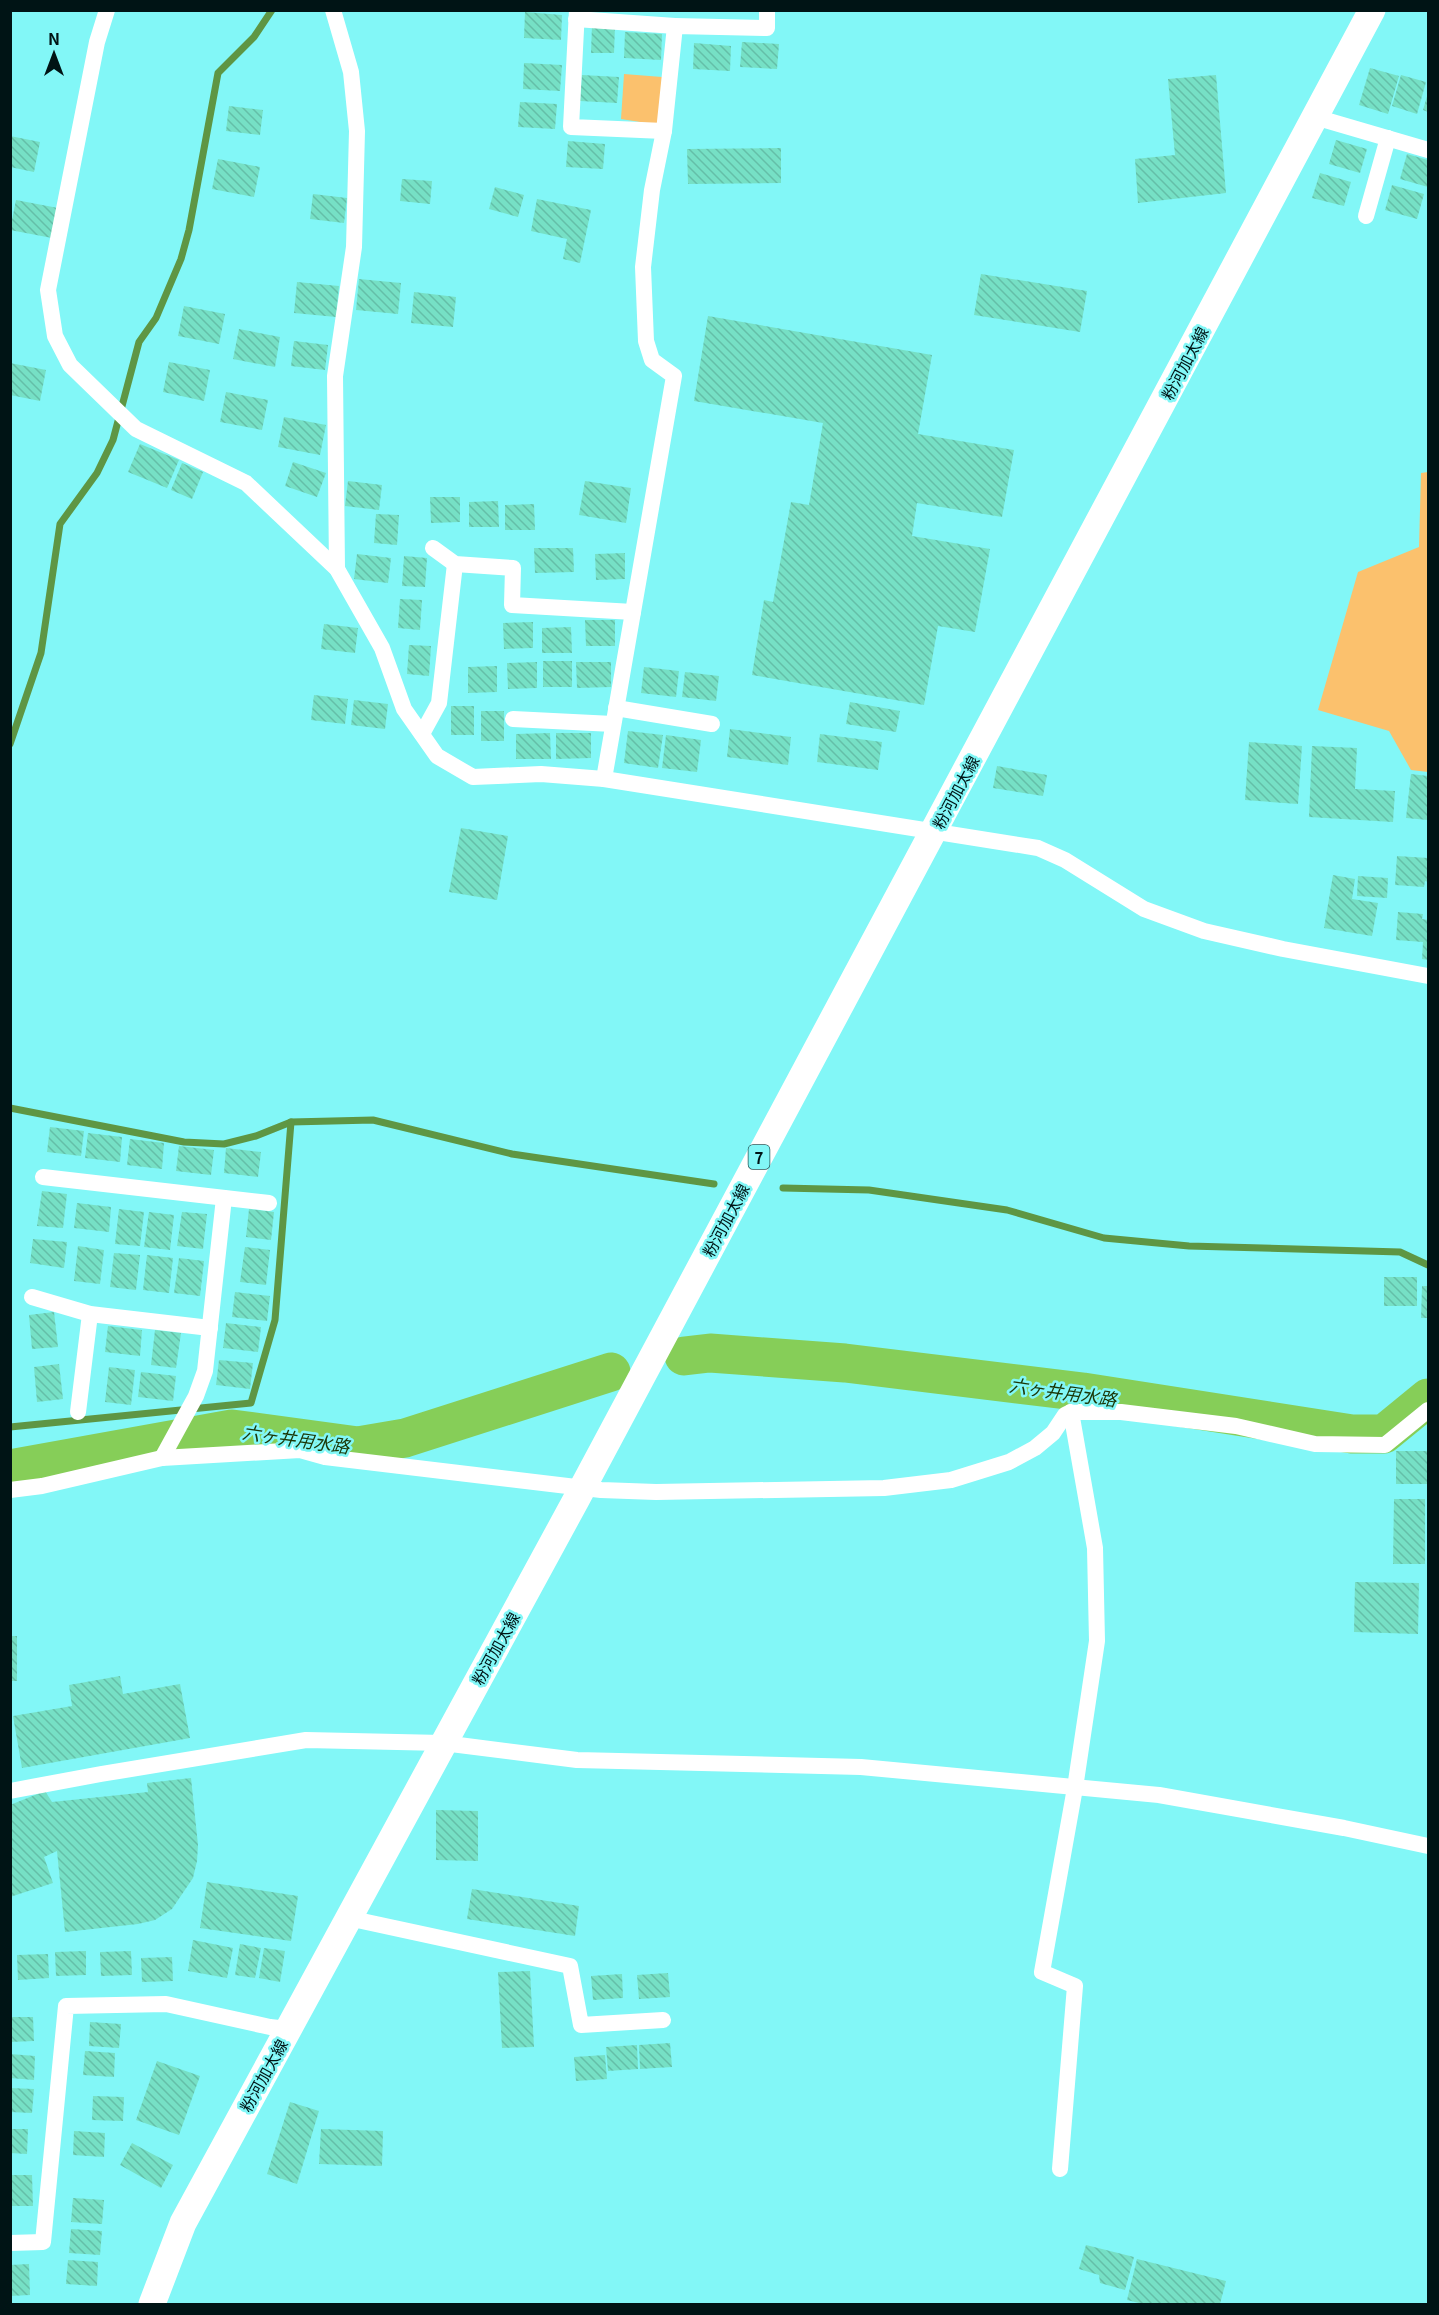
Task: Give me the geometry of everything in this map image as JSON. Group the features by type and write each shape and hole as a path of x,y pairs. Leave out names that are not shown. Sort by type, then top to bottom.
{"main road":[{"name":"粉河加太線","path":"152,2304 183,2223 582,1489 1372,10"}],"street":[{"path":"107,10 97,42 48,290 55,336 70,365 136,429 246,483 337,569 382,648 404,709 437,756 473,777 541,774 604,779 1038,848 1065,860 1144,909 1204,931 1428,976"},
{"path":"333,10 351,72 357,131 354,247 335,376 337,569"},
{"path":"664,130 571,127 576,15 675,26 768,28 767,10"},
{"path":"604,779 674,376 652,360 646,341 643,267 652,190 664,130 675,26"},
{"path":"1315,117 1428,150"},
{"path":"1366,216 1388,138"},
{"path":"433,548 455,564 513,568 512,605 633,612"},
{"path":"422,734 439,703 455,564"},
{"path":"513,719 615,716 712,724"},
{"path":"43,1177 269,1203"},
{"path":"162,1458 196,1396 205,1371 224,1198"},
{"path":"32,1297 90,1314 210,1328"},
{"path":"78,1412 90,1314"},
{"path":"10,1490 42,1486 162,1458 300,1450 325,1457 582,1489 656,1492 884,1488 951,1480 1009,1462 1035,1448 1053,1433 1065,1415 1071,1412 1121,1412 1236,1426 1316,1444 1384,1445 1428,1410"},
{"path":"1060,2169 1075,1986 1042,1972 1075,1788 1097,1641 1095,1548 1071,1412"},
{"path":"10,1791 306,1740 443,1743 577,1760 861,1767 1159,1795 1344,1828 1428,1846"},
{"path":"348,1918 570,1966 581,2025 663,2020"},
{"path":"10,2243 43,2242 66,2006 166,2004 288,2029"}],"shaded area":[{"path":"624,74 662,77 659,125 621,119"},
{"path":"1428,472 1428,772 1411,770 1389,731 1318,710 1358,572 1419,547 1421,473"}],"building":[{"path":"525,12 562,15 561,40 524,38"},
{"path":"592,25 615,26 614,53 591,53"},
{"path":"625,32 662,34 661,60 624,58"},
{"path":"742,42 779,44 777,69 740,67"},
{"path":"694,43 731,46 730,71 693,69"},
{"path":"524,63 562,65 560,91 523,89"},
{"path":"1370,68 1399,76 1388,114 1359,105"},
{"path":"582,75 619,77 617,103 580,101"},
{"path":"1216,75 1226,193 1138,203 1135,159 1175,155 1168,79"},
{"path":"1401,75 1426,82 1417,114 1392,106"},
{"path":"1428,93 1428,112 1423,110"},
{"path":"520,102 557,104 555,129 518,127"},
{"path":"229,106 263,110 260,135 226,131"},
{"path":"10,136 40,142 34,172 10,167"},
{"path":"1336,140 1367,149 1360,173 1329,164"},
{"path":"568,141 605,144 603,169 566,167"},
{"path":"781,148 781,183 688,184 687,149"},
{"path":"1407,154 1428,160 1428,187 1400,179"},
{"path":"218,159 260,167 254,197 212,189"},
{"path":"1320,173 1351,182 1344,206 1312,198"},
{"path":"402,179 432,181 430,204 400,201"},
{"path":"1392,185 1424,194 1417,219 1385,210"},
{"path":"495,187 524,195 518,217 489,209"},
{"path":"313,194 347,198 344,223 310,219"},
{"path":"537,199 591,210 580,263 563,259 567,239 531,231"},
{"path":"16,200 58,208 52,238 10,230"},
{"path":"981,274 1087,291 1080,332 974,315"},
{"path":"359,279 401,283 398,314 356,310"},
{"path":"297,282 339,286 336,317 294,313"},
{"path":"414,292 456,297 453,327 411,323"},
{"path":"184,306 225,314 219,344 178,336"},
{"path":"708,316 932,355 918,434 1014,450 1002,517 917,503 912,536 990,549 975,632 938,626 924,705 752,675 764,600 773,602 791,502 809,505 823,423 694,401"},
{"path":"239,329 280,337 275,367 233,359"},
{"path":"294,341 328,345 325,370 291,366"},
{"path":"169,362 210,370 204,401 163,392"},
{"path":"10,363 46,370 40,401 10,395"},
{"path":"226,392 268,400 262,430 220,422"},
{"path":"284,417 326,425 320,455 278,447"},
{"path":"140,444 179,460 167,488 128,472"},
{"path":"293,462 326,473 317,497 285,486"},
{"path":"182,463 203,472 192,499 171,490"},
{"path":"348,481 382,485 379,510 345,506"},
{"path":"585,481 631,488 626,523 579,515"},
{"path":"430,497 460,497 460,522 431,523"},
{"path":"498,501 499,527 469,527 469,502"},
{"path":"534,504 535,530 505,530 505,505"},
{"path":"376,514 399,515 397,545 374,543"},
{"path":"534,548 573,548 574,572 535,573"},
{"path":"625,553 625,579 596,580 595,554"},
{"path":"357,554 391,558 388,583 354,579"},
{"path":"404,556 427,558 425,587 402,586"},
{"path":"400,599 422,600 420,630 398,628"},
{"path":"585,620 615,620 615,646 586,646"},
{"path":"533,622 533,648 504,649 503,623"},
{"path":"324,624 358,628 355,653 321,649"},
{"path":"571,627 572,653 542,653 542,628"},
{"path":"409,645 431,646 429,676 407,674"},
{"path":"543,661 572,661 572,687 543,687"},
{"path":"537,662 537,688 508,689 507,663"},
{"path":"576,662 611,662 611,687 577,688"},
{"path":"497,666 497,692 468,693 468,667"},
{"path":"644,667 679,671 676,697 641,693"},
{"path":"685,672 719,676 716,701 682,697"},
{"path":"314,695 348,699 345,724 311,720"},
{"path":"354,700 388,704 385,729 351,725"},
{"path":"850,702 900,711 896,732 846,724"},
{"path":"451,706 474,706 474,735 451,735"},
{"path":"481,711 504,711 504,741 481,741"},
{"path":"730,729 791,737 788,765 727,757"},
{"path":"628,731 663,735 658,768 624,763"},
{"path":"550,733 551,759 516,759 516,734"},
{"path":"556,733 591,733 591,758 556,759"},
{"path":"820,734 882,742 878,770 817,762"},
{"path":"666,735 701,740 697,772 662,768"},
{"path":"1249,742 1302,746 1298,804 1245,800"},
{"path":"1312,746 1357,748 1355,789 1395,791 1393,822 1309,817"},
{"path":"997,766 1047,775 1043,796 993,788"},
{"path":"1411,774 1428,776 1428,820 1406,818"},
{"path":"461,828 508,836 497,900 449,892"},
{"path":"1397,856 1428,858 1428,882 1425,881 1424,887 1395,885"},
{"path":"1333,875 1355,879 1352,899 1378,903 1372,936 1324,928"},
{"path":"1358,876 1388,878 1387,898 1357,896"},
{"path":"1398,912 1423,914 1422,919 1428,920 1428,960 1422,959 1423,942 1396,940"},
{"path":"50,1127 84,1131 81,1156 47,1152"},
{"path":"88,1133 122,1137 120,1162 85,1158"},
{"path":"130,1139 164,1143 162,1169 127,1165"},
{"path":"179,1146 214,1150 211,1175 176,1171"},
{"path":"226,1148 261,1152 258,1177 224,1173"},
{"path":"42,1191 67,1194 63,1228 37,1226"},
{"path":"77,1203 111,1207 109,1232 74,1228"},
{"path":"119,1209 144,1212 140,1246 115,1244"},
{"path":"249,1209 274,1212 271,1240 246,1237"},
{"path":"149,1212 174,1215 170,1250 144,1247"},
{"path":"182,1212 207,1214 203,1249 177,1246"},
{"path":"33,1239 67,1242 64,1268 30,1263"},
{"path":"78,1246 104,1250 100,1284 74,1281"},
{"path":"245,1247 270,1250 266,1285 240,1282"},
{"path":"114,1253 140,1255 136,1290 110,1287"},
{"path":"147,1255 173,1258 169,1293 143,1290"},
{"path":"179,1258 204,1261 200,1296 174,1293"},
{"path":"1384,1277 1417,1277 1417,1306 1384,1306"},
{"path":"1422,1286 1428,1286 1428,1318 1421,1318"},
{"path":"235,1292 270,1296 267,1321 232,1317"},
{"path":"54,1312 58,1347 32,1349 29,1315"},
{"path":"226,1323 261,1327 258,1352 223,1348"},
{"path":"108,1326 142,1330 140,1356 105,1352"},
{"path":"155,1330 181,1333 176,1368 151,1365"},
{"path":"219,1360 253,1363 250,1389 216,1385"},
{"path":"59,1364 63,1399 37,1402 34,1367"},
{"path":"109,1367 135,1370 131,1405 105,1402"},
{"path":"141,1372 176,1376 173,1401 138,1397"},
{"path":"1396,1451 1428,1451 1427,1484 1396,1484"},
{"path":"1394,1499 1425,1499 1425,1564 1393,1564"},
{"path":"1355,1582 1419,1583 1418,1634 1354,1632"},
{"path":"10,1636 17,1636 17,1681 10,1681"},
{"path":"120,1676 123,1694 180,1684 190,1738 22,1768 13,1716 72,1706 69,1685"},
{"path":"191,1778 198,1845 197,1861 193,1878 172,1909 155,1920 138,1924 65,1932 57,1851 44,1857 53,1883 10,1897 10,1805 45,1791 52,1802 148,1792 147,1783"},
{"path":"436,1810 478,1811 478,1861 436,1860"},
{"path":"207,1882 298,1896 291,1941 200,1928"},
{"path":"472,1889 579,1906 575,1936 467,1919"},
{"path":"193,1940 233,1948 227,1978 188,1971"},
{"path":"240,1944 261,1948 255,1978 235,1975"},
{"path":"264,1948 285,1951 280,1982 259,1978"},
{"path":"86,1951 86,1975 56,1976 55,1952"},
{"path":"131,1951 132,1975 101,1976 100,1952"},
{"path":"48,1954 49,1978 18,1980 17,1955"},
{"path":"172,1957 173,1981 142,1982 141,1958"},
{"path":"530,1971 534,2047 502,2048 498,1972"},
{"path":"668,1973 670,1997 639,1999 637,1975"},
{"path":"622,1974 623,1998 593,2000 591,1976"},
{"path":"10,2017 33,2017 34,2041 10,2042"},
{"path":"90,2022 121,2024 119,2048 89,2046"},
{"path":"670,2043 672,2067 640,2069 639,2045"},
{"path":"637,2045 638,2069 608,2071 606,2047"},
{"path":"85,2051 115,2053 114,2077 83,2075"},
{"path":"10,2054 35,2056 34,2080 10,2078"},
{"path":"605,2055 607,2079 576,2081 574,2057"},
{"path":"157,2061 200,2076 179,2135 136,2120"},
{"path":"10,2088 34,2089 32,2113 10,2112"},
{"path":"93,2096 124,2097 123,2121 92,2120"},
{"path":"290,2102 319,2111 297,2184 267,2174"},
{"path":"10,2129 28,2129 27,2154 10,2153"},
{"path":"321,2129 383,2131 382,2166 319,2164"},
{"path":"74,2131 105,2133 104,2157 73,2155"},
{"path":"132,2143 173,2165 161,2188 120,2165"},
{"path":"11,2175 32,2175 33,2206 12,2206"},
{"path":"73,2198 104,2200 102,2224 71,2222"},
{"path":"71,2229 102,2231 100,2255 69,2253"},
{"path":"1086,2245 1134,2257 1125,2290 1100,2283 1099,2275 1079,2269"},
{"path":"1137,2259 1226,2281 1220,2304 1143,2304 1127,2300"},
{"path":"68,2260 98,2262 97,2286 66,2284"},
{"path":"29,2264 30,2295 10,2296 10,2265"}],"waterway":[{"path":"10,744 41,653 60,524 97,473 113,440 139,342 156,318 181,259 189,230 218,73 254,37 272,10"},
{"path":"10,1108 184,1142 224,1144 256,1136 291,1122 373,1120 512,1154 714,1184"},
{"path":"10,1427 251,1403 275,1320 291,1122"},
{"path":"783,1188 869,1190 1007,1210 1104,1238 1189,1246 1400,1252 1428,1265"},
{"name":"六ヶ井用水路","path":"684,1356 710,1353 845,1363 1083,1392 1352,1434 1384,1434 1428,1398"},
{"name":"六ヶ井用水路","path":"10,1469 232,1429 358,1446 405,1438 611,1372"}]}
